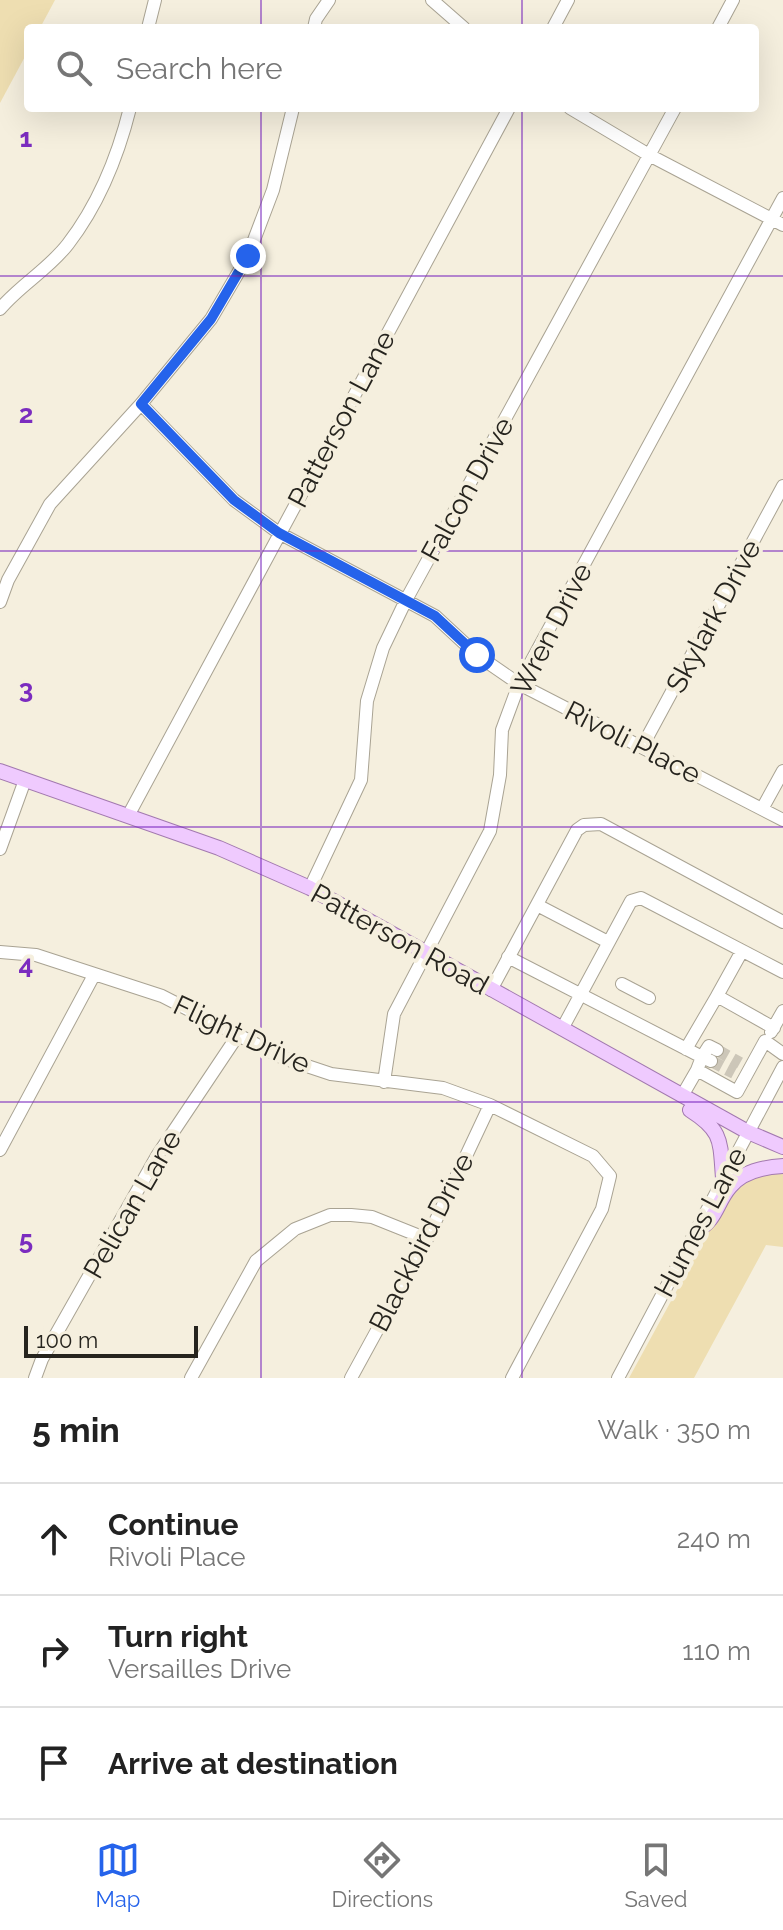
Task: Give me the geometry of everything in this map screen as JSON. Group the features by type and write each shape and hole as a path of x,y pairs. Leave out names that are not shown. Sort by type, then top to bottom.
{"main road":[{"name":"Patterson Road","path":"0,771 219,848 310,888 682,1096 783,1147"},
{"path":"649,1077 649,1087 711,1123 721,1147 723,1178"},
{"path":"695,1231 708,1226 730,1186 742,1177 771,1166 783,1166"}],"street":[{"path":"149,24 155,0"},
{"path":"315,24 329,0"},
{"path":"432,0 459,24"},
{"path":"555,24 568,0"},
{"path":"720,24 733,0"},
{"path":"0,309 67,246 102,189 129,112"},
{"path":"0,602 8,580 50,504 141,404 211,319 248,256 273,190 292,112"},
{"name":"Patterson Lane","path":"128,816 507,112"},
{"path":"577,112 649,155 777,222"},
{"name":"Falcon Drive","path":"310,888 361,780 367,701 383,648 406,600 673,112"},
{"name":"Wren Drive","path":"384,1082 394,1014 490,831 500,775 502,730 519,684 777,222 783,198"},
{"path":"0,287 9,298"},
{"name":"Rivoli Place","path":"141,404 234,500 279,533 435,616 477,655 519,684 783,820"},
{"name":"Skylark Drive","path":"642,747 783,486"},
{"path":"762,809 783,771"},
{"path":"0,849 25,780"},
{"path":"491,990 577,830 584,825 595,823 783,922"},
{"path":"562,1029 631,901 641,898 783,972"},
{"path":"537,905 608,942"},
{"path":"686,1049 742,951"},
{"name":"Flight Drive","path":"0,952 36,955 172,1000 283,1058 331,1074 443,1088 490,1105 593,1156 610,1176 602,1209 512,1378"},
{"path":"508,957 686,1049 710,1056 697,1070 682,1096"},
{"path":"0,1150 94,975"},
{"path":"622,984 649,998"},
{"path":"717,996 774,1028"},
{"path":"697,1070 737,1092 742,1071 783,1011"},
{"name":"Pelican Lane","path":"35,1378 42,1359 157,1156 238,1035"},
{"path":"765,1041 783,1054"},
{"name":"Humes Lane","path":"618,1378 783,1067"},
{"name":"Blackbird Drive","path":"351,1378 427,1239 490,1105"},
{"path":"191,1378 256,1261 295,1229 330,1215 351,1215 372,1217 427,1239"}],"shaded area":[{"path":"0,0 55,0 42,24 24,24 24,58 0,103"},
{"path":"783,1171 783,1247 766,1245 694,1378 629,1378 730,1193 742,1180"}],"tunnel":[{"path":"717,1050 740,1063"},
{"path":"711,1061 734,1073"}],"route":[{"path":"248,256 211,319 141,404 234,500 279,533 435,616 477,655"}]}
